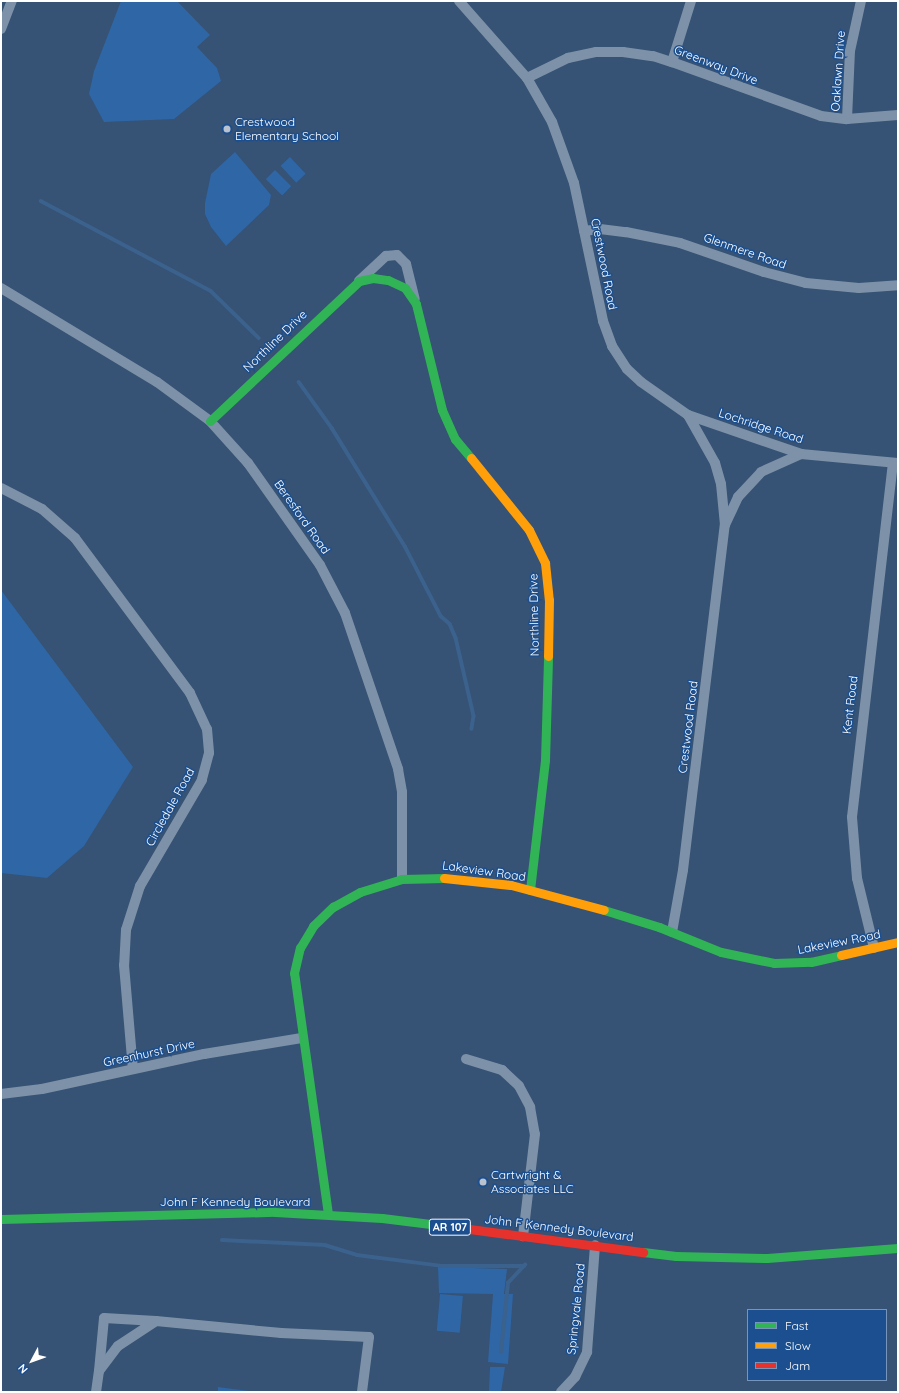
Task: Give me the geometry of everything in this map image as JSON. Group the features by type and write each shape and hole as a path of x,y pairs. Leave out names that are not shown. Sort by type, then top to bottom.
{"street":[{"path":"1,29 12,1"},
{"name":"Crestwood Road","path":"459,1 527,78 562,146 574,183 603,321 612,346 627,369 641,382 688,415 714,463 721,484 725,525 682,878 672,932"},
{"path":"672,62 692,1"},
{"name":"Oaklawn Drive","path":"847,119 850,50 861,1"},
{"name":"Greenway Drive","path":"527,78 553,64 596,52 641,54 672,62 789,106 821,116 847,119 898,115"},
{"name":"Glenmere Road","path":"584,231 600,229 626,232 680,243 764,272 806,283 843,288 898,285"},
{"name":"Northline Drive","path":"210,421 386,256 397,255 406,264 442,410 455,439 529,530 545,563 549,600 545,760 530,890"},
{"name":"Northline Drive","path":"359,281 373,278 398,284 405,288 416,304"},
{"name":"Beresford Road","path":"1,288 157,382 210,421 248,463 320,565 345,613 398,769 402,792 402,879"},
{"name":"Lochridge Road","path":"688,415 801,454 895,463"},
{"name":"Crestwood Road","path":"725,525 738,497 757,476 768,468 801,454"},
{"name":"Kent Road","path":"874,948 857,878 852,817 895,463"},
{"name":"Circledale Road","path":"1,488 42,509 75,538 190,693 207,729 209,753 202,780 140,886 126,930 124,965 133,1069"},
{"name":"Lakeview Road","path":"328,1214 294,973 305,939 322,916 345,899 373,887 402,879 430,876 469,879 530,890 672,932 721,952 774,963 811,962 898,942"},
{"name":"Greenhurst Drive","path":"1,1094 49,1088 133,1069 302,1038"},
{"path":"466,1059 502,1070 512,1078 532,1110 535,1134 523,1236"},
{"name":"John F Kennedy Boulevard","path":"1,1219 275,1212 328,1214 523,1236 676,1256 744,1258 898,1248"},
{"name":"Springvale Road","path":"561,1392 575,1377 587,1352 595,1245"},
{"path":"96,1392 104,1318 156,1321 281,1333 368,1337 362,1392"},
{"path":"98,1371 118,1346 156,1321"}],"shaded area":[{"path":"121,1 177,1 210,35 197,47 217,68 221,81 174,119 104,122 89,94 94,71"},
{"path":"235,152 271,195 269,205 226,246 211,227 205,214 205,203 211,174"},
{"path":"290,157 306,174 296,183 280,166"},
{"path":"275,170 291,186 282,195 266,179"},
{"path":"1,590 133,767 84,846 47,878 1,873"},
{"path":"438,1267 507,1269 504,1294 513,1294 508,1364 488,1362 493,1294 439,1293"},
{"path":"440,1294 463,1296 460,1333 437,1331"},
{"path":"490,1367 505,1367 501,1392 489,1392"},
{"path":"218,1387 256,1392 218,1392"}],"waterway":[{"path":"41,201 211,291 259,338"},
{"path":"299,382 332,428 405,546 441,616 450,624 456,638 474,716 472,729"},
{"path":"222,1240 325,1245 357,1255 443,1266 524,1266"},
{"path":"501,1352 508,1283 525,1265"}],"traffic: fast":[{"path":"210,421 359,281 373,278 388,280 405,288 416,304 442,410 455,439 471,458"},
{"path":"530,890 545,760 548,656"},
{"path":"328,1214 294,973 300,948 313,926 333,907 360,892 402,879 444,878"},
{"path":"604,910 659,927 721,952 774,963 811,962 841,955"},
{"path":"1,1219 275,1212 382,1218 447,1226"},
{"path":"643,1252 676,1256 767,1258 898,1248"}],"traffic: slow":[{"path":"471,458 529,530 545,563 549,600 548,656"},
{"path":"444,878 511,885 604,910"},
{"path":"841,955 898,942"}],"traffic: jam":[{"path":"447,1226 643,1252"}],"place":[{"name":"Crestwood Elementary School","path":"227,129"},
{"name":"Cartwright & Associates LLC","path":"483,1182"}]}
